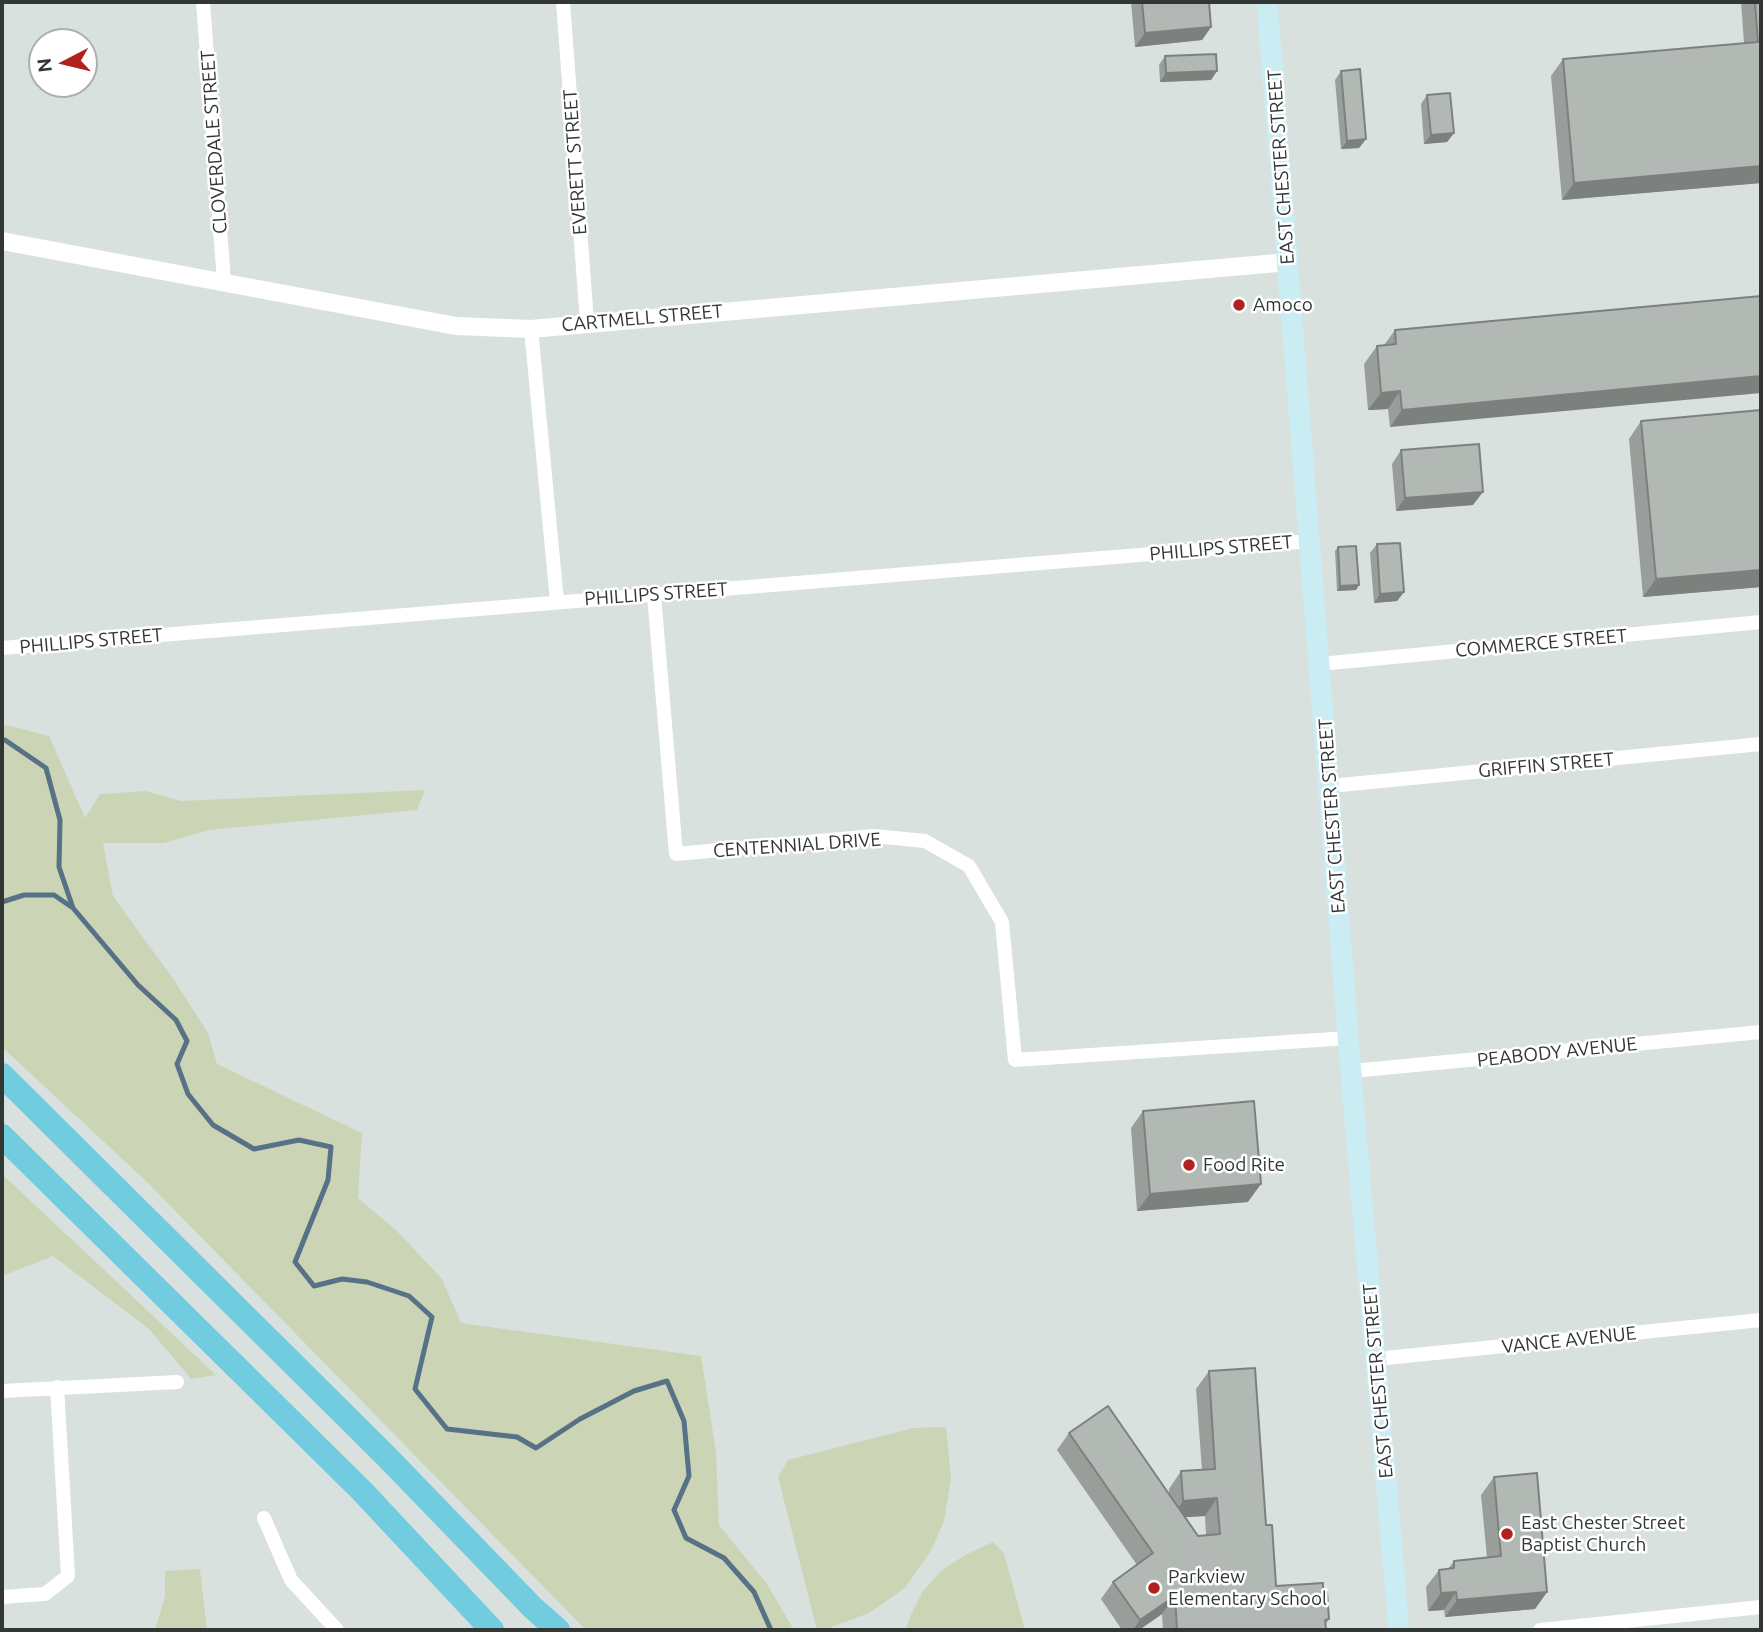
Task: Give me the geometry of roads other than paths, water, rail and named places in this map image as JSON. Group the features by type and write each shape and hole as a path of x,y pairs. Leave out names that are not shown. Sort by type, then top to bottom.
{"highway":[{"path":"2,1075 558,1630"},
{"path":"2,1136 362,1491 492,1630"}],"main road":[{"name":"EAST CHESTER STREET","path":"1267,2 1399,1630"}],"street":[{"name":"CLOVERDALE STREET","path":"203,2 224,282"},
{"name":"EVERETT STREET","path":"563,2 587,322"},
{"name":"CARTMELL STREET","path":"2,241 456,326 531,329 1288,262"},
{"path":"531,329 556,601"},
{"name":"PHILLIPS STREET","path":"2,648 1310,541"},
{"name":"CENTENNIAL DRIVE","path":"654,594 676,854 874,836 925,841 969,866 1002,922 1015,1060 1349,1038"},
{"name":"COMMERCE STREET","path":"1320,664 1761,622"},
{"name":"GRIFFIN STREET","path":"1330,786 1761,744"},
{"name":"PEABODY AVENUE","path":"1352,1072 1761,1032"},
{"name":"VANCE AVENUE","path":"1376,1359 1761,1320"},
{"path":"2,1391 177,1382"},
{"path":"2,1597 45,1594 68,1576 57,1387"},
{"path":"264,1518 291,1580 337,1630"},
{"path":"1540,1630 1761,1607"}],"waterway":[{"path":"2,740 46,768 60,820 59,867 73,908 138,985 176,1020 187,1041 177,1064 188,1094 213,1125 254,1149 299,1140 331,1147 328,1180 295,1262 314,1286 342,1279 367,1282 409,1296 432,1317 415,1389 447,1429 517,1437 536,1448 580,1419 634,1391 667,1381 684,1421 689,1476 674,1510 686,1538 724,1558 754,1592 771,1630"},
{"path":"2,902 24,895 54,895 73,908"}],"place":[{"name":"Amoco","path":"1239,305"},
{"name":"Food Rite","path":"1189,1165"},
{"name":"East Chester Street Baptist Church","path":"1507,1534"},
{"name":"Parkview Elementary School","path":"1154,1588"}]}
